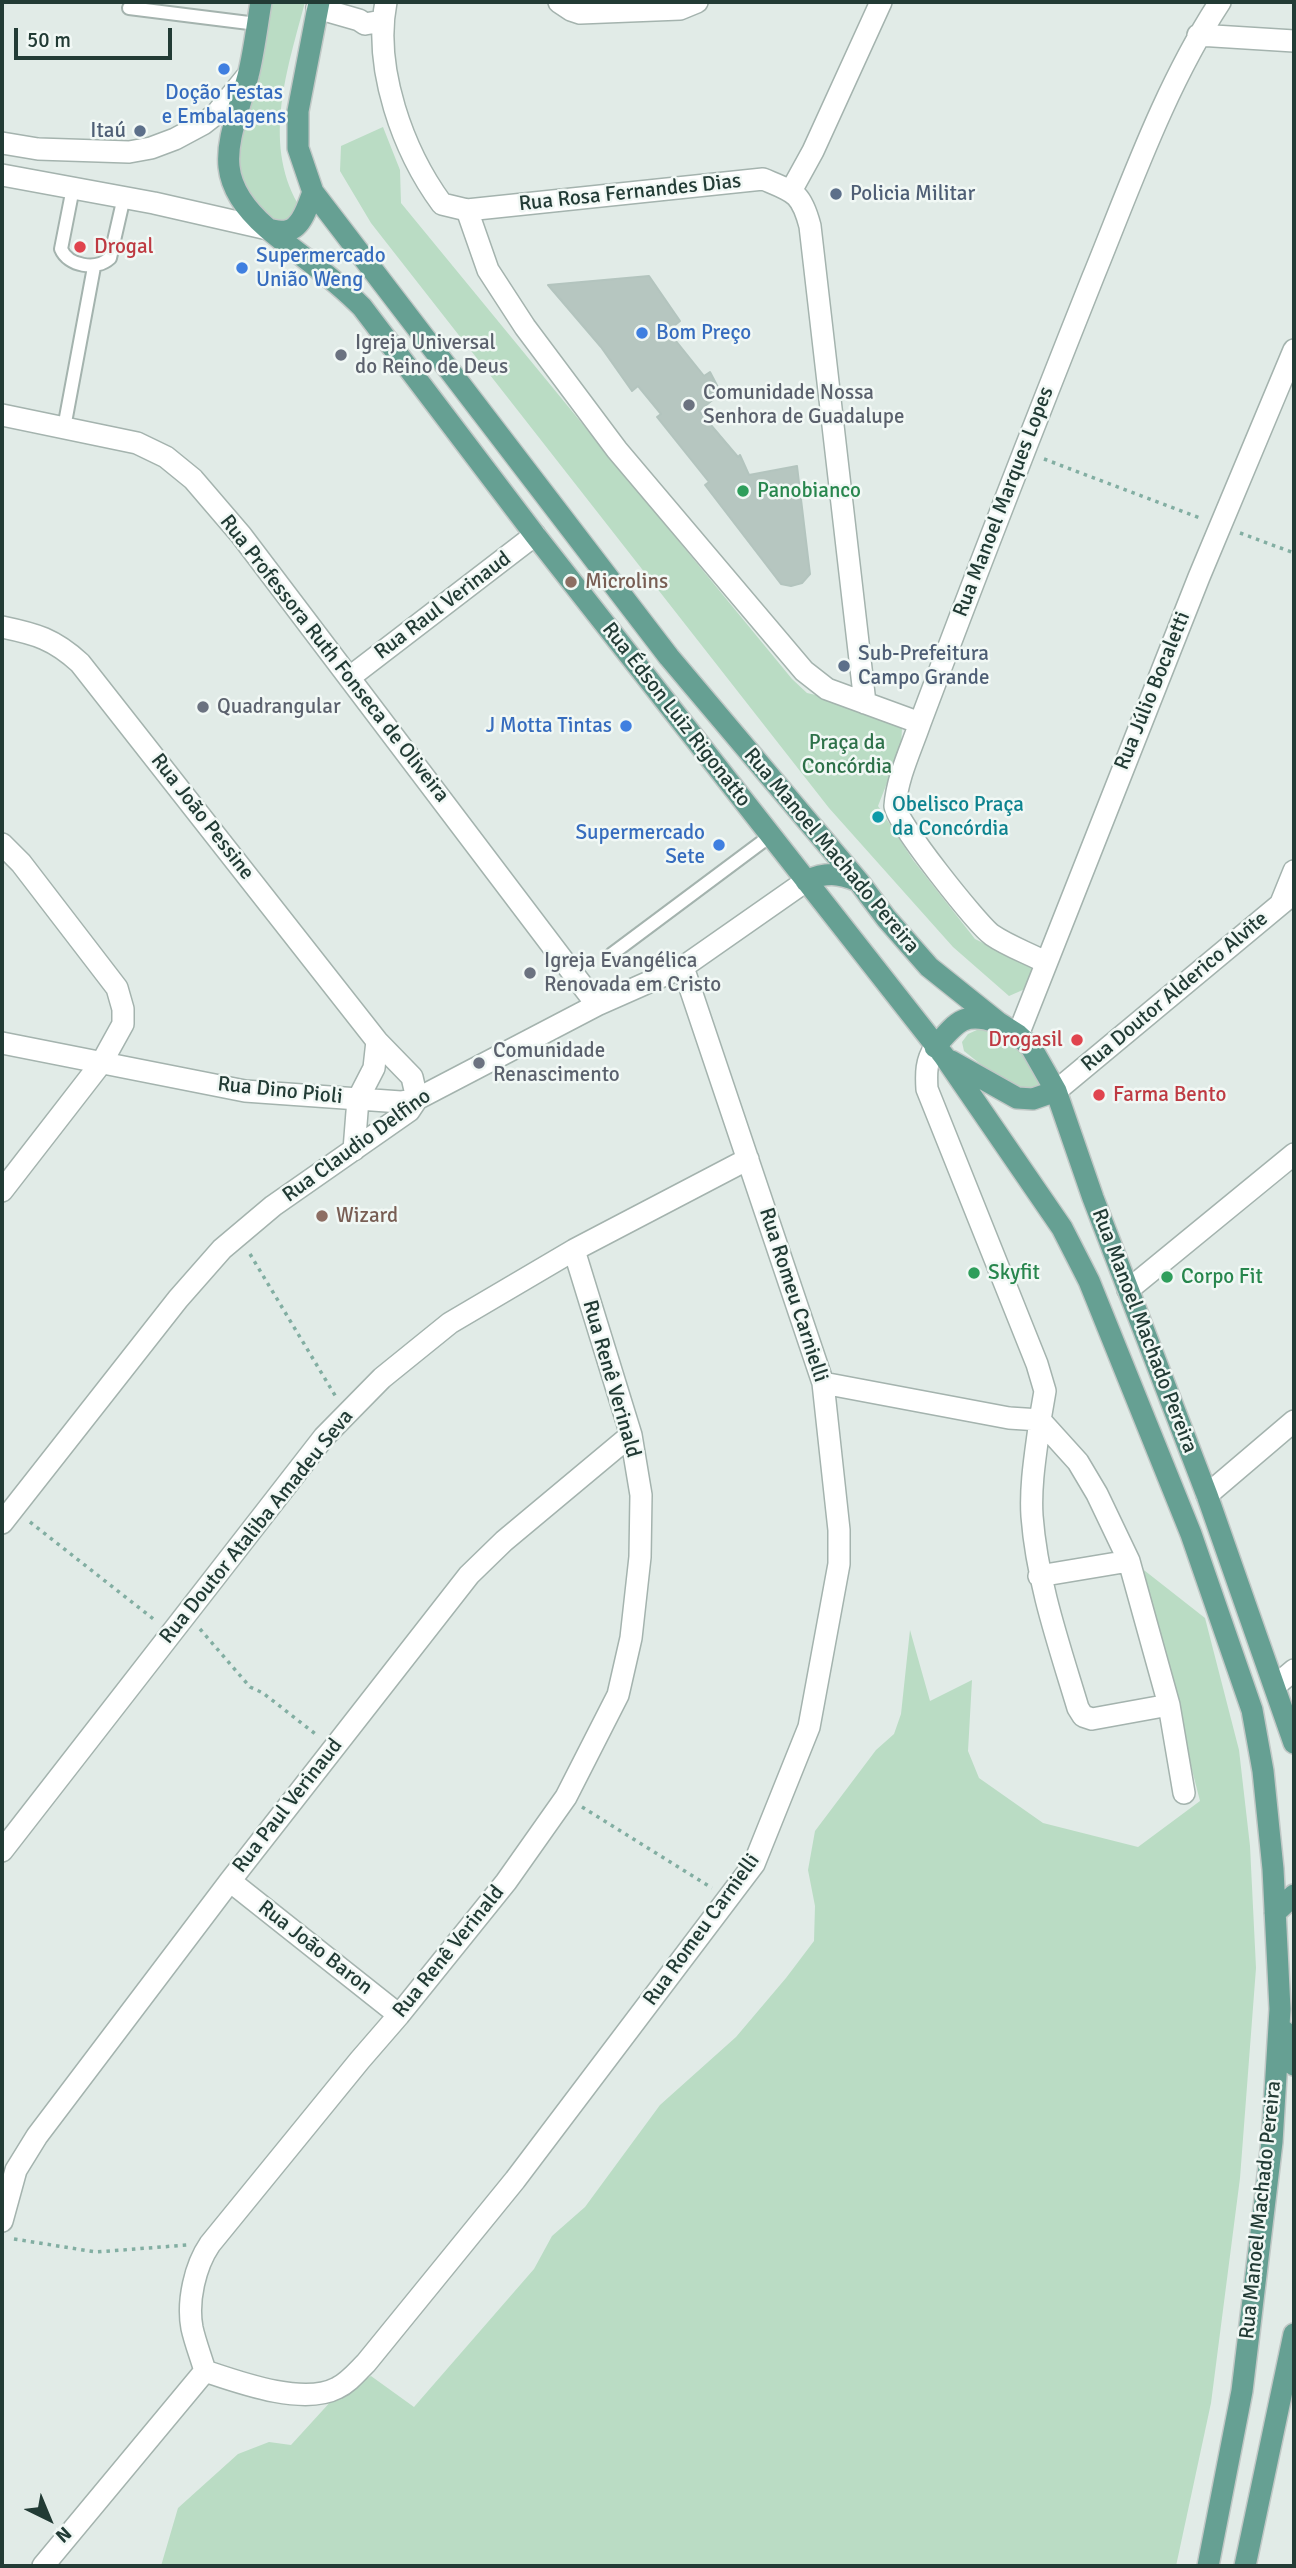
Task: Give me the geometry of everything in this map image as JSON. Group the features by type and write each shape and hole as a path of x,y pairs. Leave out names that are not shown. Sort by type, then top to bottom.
{"main road":[{"name":"Rua Édson Luiz Rigonatto","path":"261,2 248,75 232,128 227,162 241,201 268,229 338,282 362,307 939,1052"},
{"name":"Rua Manoel Machado Pereira","path":"318,5 298,111 298,148 313,192 669,657 929,967 1031,1047 1056,1091 1128,1290 1207,1495 1294,1742"},
{"path":"268,229 286,231 293,228 305,212 313,192"},
{"path":"806,881 819,875 836,873 859,882"},
{"path":"999,1023 977,1015 957,1022 939,1052 1017,1098 1033,1099 1056,1091"},
{"name":"Rua Manoel Machado Pereira","path":"939,1052 1062,1228 1089,1281 1191,1534 1252,1710 1264,1771 1280,2009 1272,2142 1242,2391 1208,2566"},
{"path":"1275,1913 1294,1895"},
{"path":"1280,2009 1286,2044 1294,2065"},
{"path":"1245,2566 1294,2334"}],"street":[{"path":"371,2 384,11 384,59 397,120 411,156 442,204 467,210 488,270 525,327 617,450 804,671 827,689 920,723"},
{"path":"559,2 580,13 680,9 697,2"},
{"path":"865,703 810,226 804,204 791,191 813,151 881,2"},
{"name":"Rua Manoel Marques Lopes","path":"1045,962 992,935 967,908 903,826 895,809 905,765 920,723 1023,451 1153,129 1198,35 1220,2"},
{"name":"Rua Manoel Machado Pereira","path":"318,5 365,24 384,11"},
{"path":"1198,35 1294,41"},
{"path":"2,143 38,149 129,152 151,148 203,124 217,113 248,75"},
{"path":"36,181 38,149"},
{"path":"2,175 202,212 268,229"},
{"name":"Rua Rosa Fernandes Dias","path":"467,210 763,179 791,191"},
{"name":"Rua Júlio Bocaletti","path":"1018,1035 1220,526 1294,350"},
{"name":"Rua Professora Ruth Fonseca de Oliveira","path":"2,415 137,443 166,457 193,480 241,535 597,1005"},
{"name":"Rua Raul Verinaud","path":"350,677 536,535"},
{"name":"Rua João Pessine","path":"2,627 30,633 61,645 80,663 377,1041 412,1077 417,1099"},
{"path":"2,845 21,863 117,988 123,1009 122,1024 102,1062 2,1191"},
{"path":"1287,899 1294,871"},
{"name":"Rua Claudio Delfino","path":"7,1516 178,1299 222,1249 273,1206 409,1111 417,1099 597,1005 683,967 806,881"},
{"name":"Rua Doutor Alderico Alvite","path":"1056,1091 1287,899"},
{"name":"Rua Romeu Carnielli","path":"205,2371 257,2389 308,2394 336,2389 366,2364 515,2180 754,1864 809,1727 839,1564 839,1530 823,1383 683,967"},
{"path":"354,1150 358,1099 374,1068 377,1041"},
{"name":"Rua Dino Pioli","path":"2,1044 245,1091 401,1102 417,1099"},
{"path":"939,1052 928,1057 927,1089 1037,1364 1045,1391 1032,1502 1039,1576 1078,1709 1083,1716 1092,1719 1169,1705"},
{"path":"1128,1290 1294,1154"},
{"name":"Rua Doutor Ataliba Amadeu Seva","path":"2,1851 324,1437 382,1378 450,1323 575,1250 748,1159"},
{"name":"Rua Renê Verinald","path":"205,2371 191,2327 196,2271 209,2244 506,1882 566,1797 618,1695 631,1638 640,1557 641,1495 631,1435 575,1250"},
{"path":"823,1383 1009,1418 1040,1420 1078,1462 1097,1494 1129,1561 1169,1705 1184,1793"},
{"path":"1207,1495 1294,1421"},
{"name":"Rua Paul Verinaud","path":"2,2221 16,2170 37,2136 230,1881 468,1575 503,1541 631,1435"},
{"path":"1039,1576 1129,1561"},
{"path":"1275,1686 1294,1670"},
{"name":"Rua João Baron","path":"230,1881 399,2015"},
{"path":"43,2566 205,2371"}],"lane":[{"path":"129,8 257,24"},
{"path":"74,188 61,249 64,256 72,261 94,267 103,265 110,258 124,197"},
{"path":"64,428 94,267"},
{"path":"612,954 770,836"}],"path":[{"path":"1023,451 1294,553"},
{"path":"239,1235 346,1414"},
{"path":"7,1516 171,1633"},
{"path":"187,1614 250,1687 263,1693 333,1748"},
{"path":"566,1797 728,1898"},
{"path":"2,2237 96,2252 209,2244"}],"green space":[{"path":"272,2 305,2 286,78 280,130 287,180 298,204 292,218 277,222 262,213 242,187 237,140 257,70"},
{"name":"Praça da Concórdia","path":"383,127 400,170 401,203 792,679 807,693 847,702 902,728 901,747 878,806 913,860 975,939 1034,968 1025,989 1009,996 953,947 829,808 371,223 340,171 341,146"},
{"path":"979,1029 991,1032 1029,1057 1043,1082 1033,1092 1013,1090 964,1051 962,1042 968,1034"},
{"path":"1140,1567 1205,1618 1239,1750 1250,1846 1256,1968 1240,2178 1211,2403 1176,2566 161,2566 178,2508 238,2454 269,2442 291,2445 333,2399 371,2376 414,2407 534,2269 552,2236 585,2207 660,2105 736,2037 786,1978 814,1941 815,1906 808,1870 815,1831 876,1750 894,1734 901,1714 910,1630 930,1701 972,1680 968,1751 979,1778 1043,1823 1138,1847 1200,1801"}],"building":[{"path":"649,276 680,321 668,331 704,376 710,372 721,393 699,411 738,457 740,455 749,475 797,466 810,574 802,583 791,586 781,584 705,485 709,482 657,417 661,414 638,386 632,391 601,347 548,285"}],"place":[{"name":"Doção Festas e Embalagens","path":"224,69"},
{"name":"Itaú","path":"140,131"},
{"name":"Policia Militar","path":"836,194"},
{"name":"Drogal","path":"80,247"},
{"name":"Supermercado União Weng","path":"242,268"},
{"name":"Bom Preço","path":"642,333"},
{"name":"Igreja Universal do Reino de Deus","path":"341,355"},
{"name":"Comunidade Nossa Senhora de Guadalupe","path":"689,405"},
{"name":"Panobianco","path":"743,491"},
{"name":"Microlins","path":"571,582"},
{"name":"Sub-Prefeitura Campo Grande","path":"844,666"},
{"name":"Quadrangular","path":"203,707"},
{"name":"J Motta Tintas","path":"626,726"},
{"name":"Obelisco Praça da Concórdia","path":"878,817"},
{"name":"Supermercado Sete","path":"719,845"},
{"name":"Igreja Evangélica Renovada em Cristo","path":"530,973"},
{"name":"Drogasil","path":"1077,1040"},
{"name":"Comunidade Renascimento","path":"479,1063"},
{"name":"Farma Bento","path":"1099,1095"},
{"name":"Wizard","path":"322,1216"},
{"name":"Skyfit","path":"974,1273"},
{"name":"Corpo Fit","path":"1167,1277"}]}
